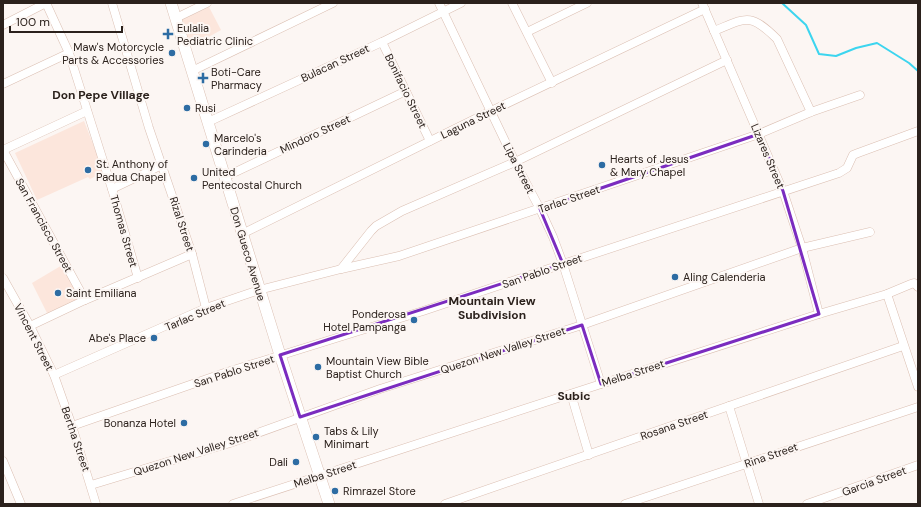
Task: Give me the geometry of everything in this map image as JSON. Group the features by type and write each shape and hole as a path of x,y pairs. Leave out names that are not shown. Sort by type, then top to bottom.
{"main road":[{"name":"Don Gueco Avenue","path":"171,3 259,290 329,504"}],"street":[{"path":"4,23 46,3"},
{"name":"Thomas Street","path":"46,3 69,53 112,189 138,278"},
{"name":"Rizal Street","path":"112,3 149,128 192,254 206,308"},
{"path":"176,18 207,3"},
{"path":"192,71 333,3"},
{"name":"Lipa Street","path":"439,3 515,162 553,237 601,384"},
{"name":"Bulacan Street","path":"208,122 382,42 461,3"},
{"path":"512,3 552,83"},
{"path":"527,32 587,3"},
{"name":"Lizares Street","path":"703,6 783,191 802,248 819,314"},
{"name":"Laguna Street","path":"242,234 491,111 552,83 703,6"},
{"path":"714,32 743,19 759,23 768,30 777,39 811,112"},
{"name":"Bonifacio Street","path":"382,42 430,141"},
{"path":"3,84 69,53"},
{"path":"341,269 376,226 402,211 515,162 727,60"},
{"name":"Mindoro Street","path":"225,177 406,91"},
{"name":"Tarlac Street","path":"54,375 206,308 259,290 398,256 759,134 811,112 860,95"},
{"path":"3,150 87,111"},
{"name":"San Pablo Street","path":"72,426 280,355 423,311 839,173 847,168 853,155 915,132"},
{"name":"San Francisco Street","path":"3,150 85,300"},
{"path":"112,189 162,165"},
{"name":"Quezon New Valley Street","path":"91,486 230,442 380,390 582,325 802,248 870,232"},
{"path":"30,326 85,300 192,254"},
{"name":"Vincent Street","path":"3,278 30,326 54,375"},
{"name":"Melba Street","path":"233,504 819,314 887,294 912,284 916,284 918,287"},
{"path":"887,294 903,346 918,387"},
{"name":"Rosana Street","path":"445,504 903,346"},
{"name":"Bertha Street","path":"54,375 72,426 96,504"},
{"path":"571,394 589,454"},
{"path":"729,406 759,504"},
{"name":"Rina Street","path":"625,504 918,407"},
{"path":"3,461 21,504"},
{"name":"Garcia Street","path":"807,504 918,465"}],"highlighted area":[{"path":"759,134 783,191 819,314 601,384 582,325 300,417 280,355 563,264 540,209"}],"shaded area":[{"path":"209,7 221,30 189,48 181,20"},
{"path":"84,121 104,172 90,179 88,177 37,200 15,153"},
{"name":"Saint Emiliana","path":"64,264 85,303 50,319 32,283"}],"waterway":[{"path":"782,3 806,25 819,54 836,56 856,48 877,43 909,63 918,71"}],"place":[{"name":"Eulalia Pediatric Clinic","path":"168,34"},
{"name":"Maw's Motorcycle Parts & Accessories","path":"172,53"},
{"name":"Boti-Care Pharmacy","path":"203,78"},
{"name":"Rusi","path":"187,108"},
{"name":"Marcelo's Carinderia","path":"206,144"},
{"name":"Hearts of Jesus & Mary Chapel","path":"602,165"},
{"name":"St. Anthony of Padua Chapel","path":"88,170"},
{"name":"United Pentecostal Church","path":"194,178"},
{"name":"Aling Calenderia","path":"675,277"},
{"name":"Saint Emiliana","path":"58,293"},
{"name":"Ponderosa Hotel Pampanga","path":"414,320"},
{"name":"Abe's Place","path":"154,338"},
{"name":"Mountain View Bible Baptist Church","path":"318,367"},
{"name":"Bonanza Hotel","path":"184,423"},
{"name":"Tabs & Lily Minimart","path":"316,437"},
{"name":"Dali","path":"296,462"},
{"name":"Rimrazel Store","path":"335,491"}],"district":[{"name":"Don Pepe Village","path":"101,95"},
{"name":"Mountain View Subdivision","path":"492,308"},
{"name":"Subic","path":"574,396"}]}
